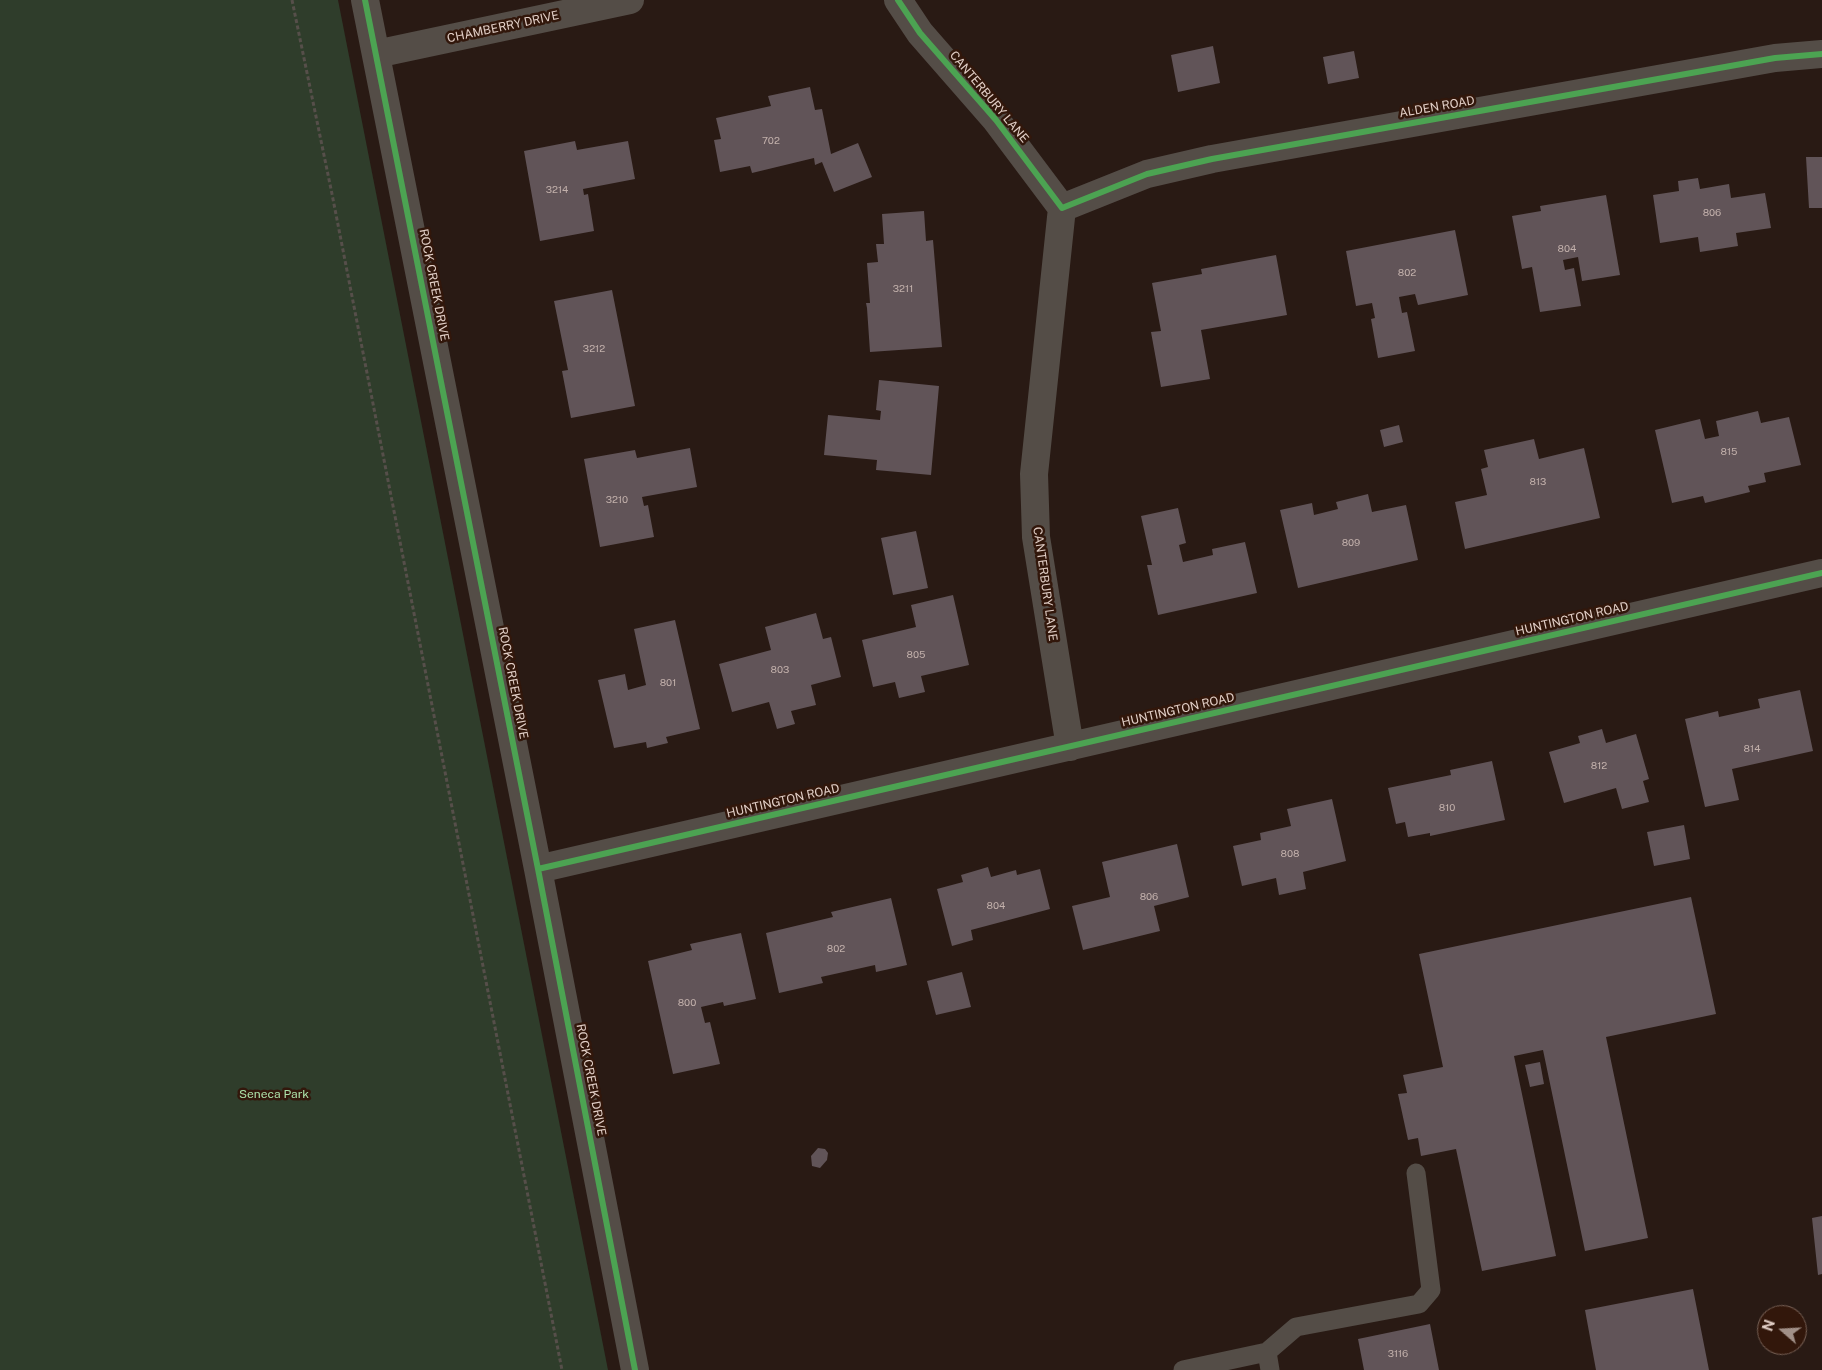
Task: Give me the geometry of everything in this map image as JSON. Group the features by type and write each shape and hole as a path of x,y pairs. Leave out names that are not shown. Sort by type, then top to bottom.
{"street":[{"name":"ROCK CREEK DRIVE","path":"365,0 538,868 635,1370"},
{"name":"CHAMBERRY DRIVE","path":"376,54 630,0"},
{"name":"CANTERBURY LANE","path":"898,0 920,33 996,120 1062,208 1034,474 1036,537 1070,747"},
{"name":"ALDEN ROAD","path":"1062,208 1147,174 1212,159 1775,58 1822,54"},
{"name":"HUNTINGTON ROAD","path":"538,868 1822,573"}],"lane":[{"path":"1183,1370 1269,1361 1296,1327 1419,1304 1431,1290 1416,1173"}],"path":[{"path":"292,0 332,194 562,1370"}],"green space":[{"name":"Seneca Park","path":"0,0 338,0 608,1370 0,1370"}],"building":[{"path":"1213,46 1220,83 1178,92 1171,55"},
{"path":"1354,51 1359,78 1328,84 1323,57"},
{"path":"810,87 815,110 822,109 831,154 858,143 872,177 834,192 822,162 815,165 814,158 752,173 750,166 720,172 714,140 721,139 716,118 771,106 768,96"},
{"path":"575,141 577,150 628,141 635,179 583,189 584,195 588,194 594,231 540,241 524,151"},
{"path":"1806,157 1822,157 1822,208 1809,208"},
{"path":"1698,178 1700,189 1729,184 1731,198 1765,193 1771,228 1736,233 1738,246 1700,252 1698,237 1660,243 1653,195 1679,191 1678,181"},
{"path":"1606,195 1620,275 1582,281 1578,257 1563,260 1565,270 1574,268 1581,306 1540,312 1532,267 1522,269 1512,216 1541,211 1540,206"},
{"path":"924,211 926,241 933,240 942,347 870,352 866,303 870,303 867,263 878,262 876,244 884,244 882,214"},
{"path":"1455,230 1468,295 1418,305 1415,294 1399,297 1402,313 1407,312 1415,351 1378,358 1371,319 1375,318 1372,303 1356,306 1346,251"},
{"path":"1276,255 1287,315 1201,330 1210,379 1161,387 1151,332 1161,331 1152,283 1202,274 1201,269"},
{"path":"612,290 635,406 571,418 562,371 568,370 554,301"},
{"path":"879,380 939,386 931,475 876,470 877,460 824,455 828,415 880,420 881,411 876,410"},
{"path":"1758,411 1761,423 1789,417 1801,465 1764,473 1766,482 1748,486 1750,492 1705,503 1703,496 1672,503 1655,430 1700,419 1705,439 1719,436 1716,421"},
{"path":"1399,425 1403,442 1384,447 1380,430"},
{"path":"1534,439 1539,459 1584,448 1600,518 1465,549 1455,502 1487,495 1481,469 1488,467 1484,450"},
{"path":"690,448 697,487 642,497 644,506 648,505 654,537 600,547 584,459 635,450 637,458"},
{"path":"1368,494 1372,512 1406,505 1418,560 1298,588 1280,510 1312,503 1314,515 1338,509 1336,502"},
{"path":"1178,508 1186,543 1179,545 1183,562 1213,555 1212,549 1245,542 1257,593 1158,615 1147,565 1152,565 1141,516"},
{"path":"916,531 928,588 893,595 881,538"},
{"path":"953,595 969,665 921,676 925,692 899,698 895,682 873,687 862,640 916,627 911,605"},
{"path":"816,613 823,639 831,637 841,677 811,685 816,705 791,711 795,724 777,729 769,702 732,712 719,664 771,650 765,627"},
{"path":"675,620 700,729 666,737 668,743 647,748 646,742 614,748 598,680 625,674 628,690 646,685 634,629"},
{"path":"1800,690 1813,751 1732,769 1739,800 1705,807 1685,719 1718,711 1719,717 1760,708 1758,699"},
{"path":"1602,729 1606,743 1636,734 1649,779 1643,781 1649,802 1622,809 1616,788 1564,803 1549,752 1580,743 1578,736"},
{"path":"1492,761 1505,820 1430,836 1430,833 1408,837 1405,822 1396,824 1388,788 1451,775 1450,770"},
{"path":"1332,799 1346,861 1303,872 1306,889 1279,895 1276,878 1242,886 1233,846 1261,840 1260,833 1291,826 1287,809"},
{"path":"1684,825 1690,859 1654,866 1647,832"},
{"path":"1177,844 1189,897 1154,906 1160,931 1083,950 1072,906 1110,897 1102,862"},
{"path":"988,867 991,877 1016,870 1017,875 1040,869 1050,909 971,930 973,940 952,946 937,889 963,882 961,875"},
{"path":"1691,897 1716,1014 1606,1037 1648,1238 1585,1251 1543,1050 1514,1056 1556,1256 1482,1271 1456,1149 1421,1156 1418,1138 1408,1140 1398,1094 1407,1093 1403,1075 1443,1067 1419,954"},
{"path":"891,898 907,965 876,972 875,965 821,977 823,983 779,993 766,933 833,917 831,912"},
{"path":"741,933 756,999 724,1006 723,1002 701,1007 705,1023 710,1022 720,1064 673,1074 648,961 692,950 690,944"},
{"path":"962,972 971,1007 936,1015 927,981"},
{"path":"1540,1062 1544,1084 1530,1087 1525,1065"},
{"path":"818,1148 825,1149 828,1153 827,1160 820,1168 812,1166 811,1156"},
{"path":"1822,1216 1822,1274 1818,1275 1812,1218"},
{"path":"1693,1289 1709,1370 1596,1370 1585,1310"},
{"path":"1430,1324 1439,1370 1364,1370 1358,1339"}],"cycle path":[{"path":"365,0 538,869 635,1370"},
{"path":"898,0 920,33 996,120 1062,208 1147,174 1212,159 1775,58 1822,54"},
{"path":"538,869 1822,573"}]}
